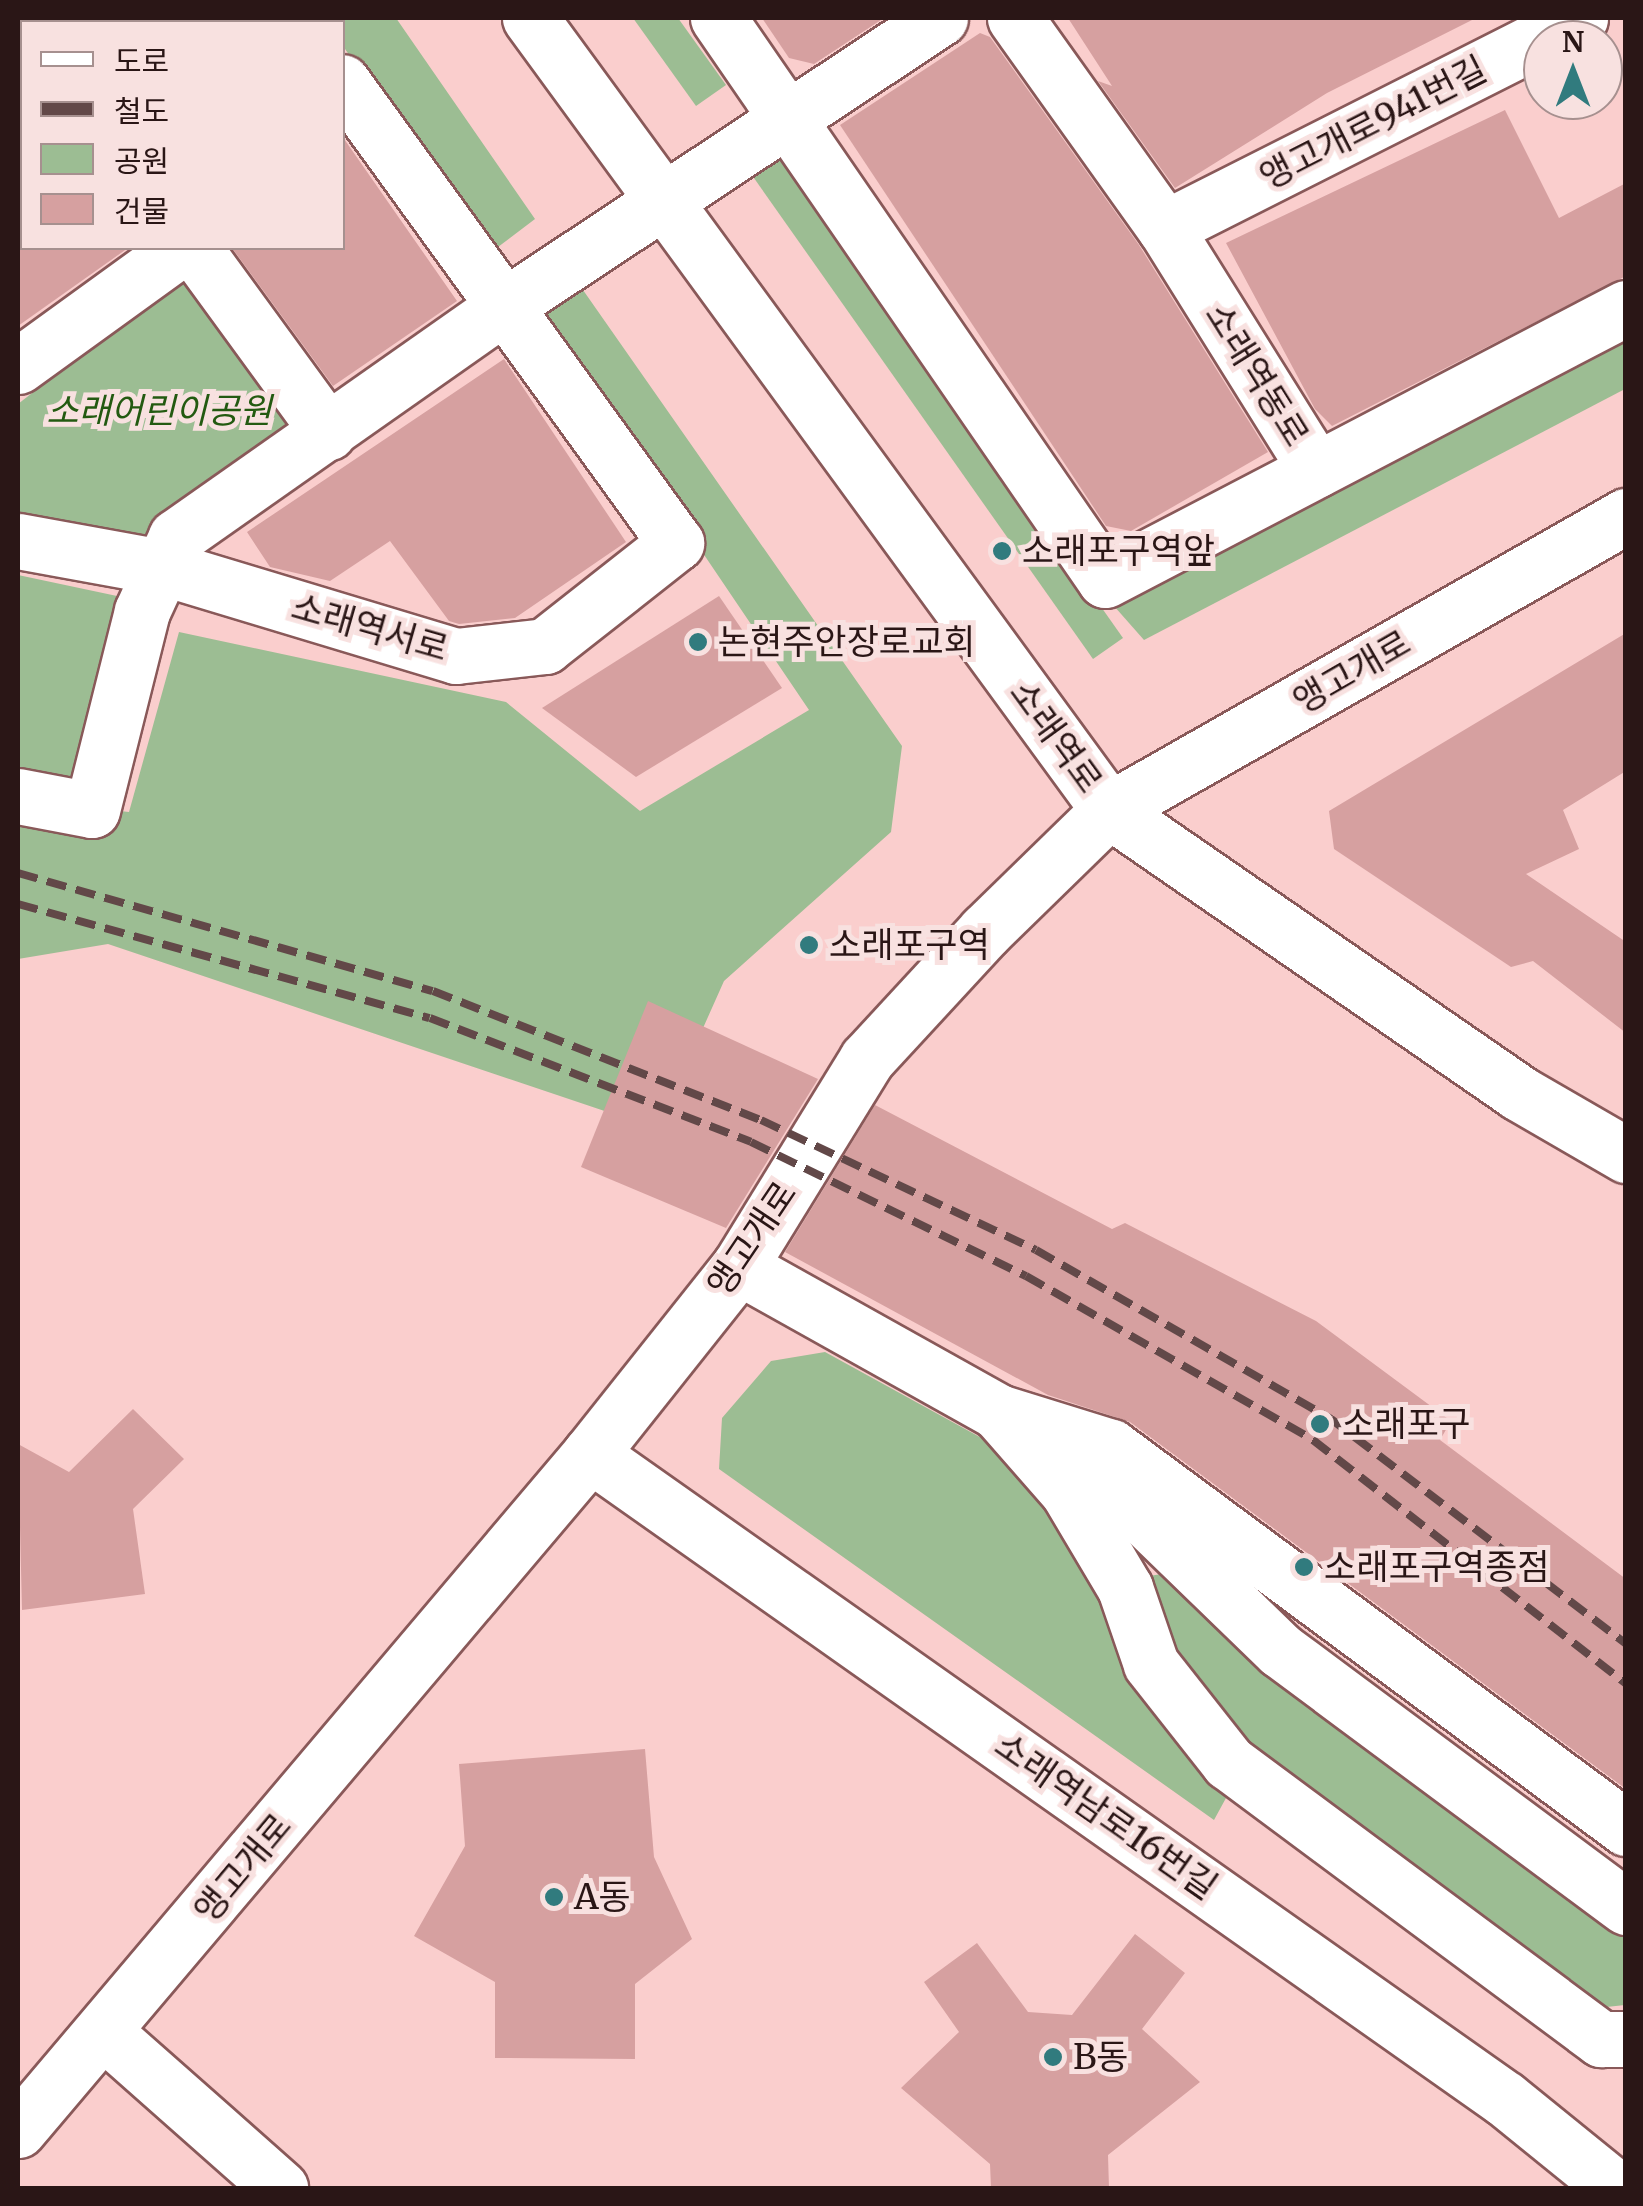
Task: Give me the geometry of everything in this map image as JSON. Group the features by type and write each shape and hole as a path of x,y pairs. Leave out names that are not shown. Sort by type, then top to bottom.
{"street":[{"name":"소래역로","path":"530,18 1109,810 1520,1093 1626,1155"},
{"name":"소래역동로","path":"718,18 1106,580 1316,470 1166,228 1016,18"},
{"path":"18,796 92,810 142,611 176,537 504,307 786,116 940,18"},
{"name":"앵고개로941번길","path":"1166,228 1580,18"},
{"path":"345,86 504,307"},
{"path":"18,366 177,250"},
{"path":"195,250 328,432"},
{"name":"소래역서로","path":"18,541 160,567 456,656 545,646 676,543 504,307"},
{"path":"1316,470 1626,308"},
{"name":"앵고개로","path":"18,2130 105,2033 590,1454 739,1266 867,1059 1109,810 1626,516"},
{"path":"739,1266 1021,1417 1111,1447 1626,1828"},
{"path":"1021,1417 1280,1650 1626,1907"},
{"path":"1021,1417 1125,1588 1152,1664 1228,1762 1601,2039 1626,2039"},
{"name":"소래역남로16번길","path":"590,1454 1506,2099 1616,2188"},
{"path":"105,2033 280,2188"}],"green space":[{"path":"323,18 396,18 535,219 486,256 345,49 345,20"},
{"path":"633,18 678,18 726,85 696,106"},
{"path":"779,150 1123,638 1093,659 749,171"},
{"name":"소래어린이공원","path":"181,277 290,430 140,538 18,513 18,404"},
{"path":"583,290 902,746 891,832 724,981 658,1129 108,944 18,959 18,800 129,812 179,632 506,702 640,811 809,710 542,315"},
{"path":"1625,339 1625,389 1144,640 1114,606"},
{"path":"18,575 117,596 72,779 18,770"},
{"path":"825,1352 1007,1452 1064,1507 1133,1681 1226,1798 1214,1820 719,1469 722,1418 771,1361"},
{"path":"1174,1572 1625,1929 1625,2005 1588,2009 1245,1741 1188,1688 1143,1577"}],"building":[{"path":"762,18 884,18 814,64 789,58"},
{"path":"1068,18 1476,18 1327,93 1175,188 1098,81 1112,86"},
{"path":"980,33 990,37 1139,245 1268,452 1131,531 1106,526 840,125"},
{"path":"1505,110 1559,218 1626,183 1626,276 1332,426 1315,409 1226,243"},
{"path":"345,140 457,301 333,386 233,250 345,250"},
{"path":"18,248 125,250 18,326"},
{"path":"504,359 626,542 515,618 459,624 449,621 390,541 330,581 270,567 247,532"},
{"name":"논현주안장로교회","path":"719,596 782,688 636,777 542,708"},
{"path":"1626,633 1626,771 1563,810 1579,849 1526,874 1626,942 1626,1033 1533,961 1511,967 1334,849 1329,811"},
{"path":"648,1001 818,1079 726,1228 581,1167"},
{"path":"875,1105 1112,1229 1125,1223 1316,1321 1451,1421 1440,1440 1626,1579 1626,1789 1130,1422 1048,1395 785,1252"},
{"path":"133,1409 184,1459 133,1509 145,1594 22,1610 18,1444 69,1472"},
{"name":"A동","path":"645,1749 654,1857 692,1939 635,1984 635,2059 495,2058 495,1982 414,1936 465,1846 459,1764"},
{"name":"B동","path":"1135,1934 1185,1973 1142,2029 1200,2082 1108,2155 1109,2188 991,2188 990,2164 901,2088 959,2032 924,1982 977,1943 1028,2012 1072,2015"}],"railway":[{"path":"18,873 433,991 761,1120 1036,1250 1331,1419 1626,1644"},
{"path":"18,904 430,1018 751,1142 1026,1276 1313,1440 1626,1684"}],"place":[{"name":"소래포구역앞","path":"1002,551"},
{"name":"논현주안장로교회","path":"698,642"},
{"name":"소래포구역","path":"809,945"},
{"name":"소래포구","path":"1320,1424"},
{"name":"소래포구역종점","path":"1304,1567"},
{"name":"A동","path":"554,1897"},
{"name":"B동","path":"1053,2057"}]}
